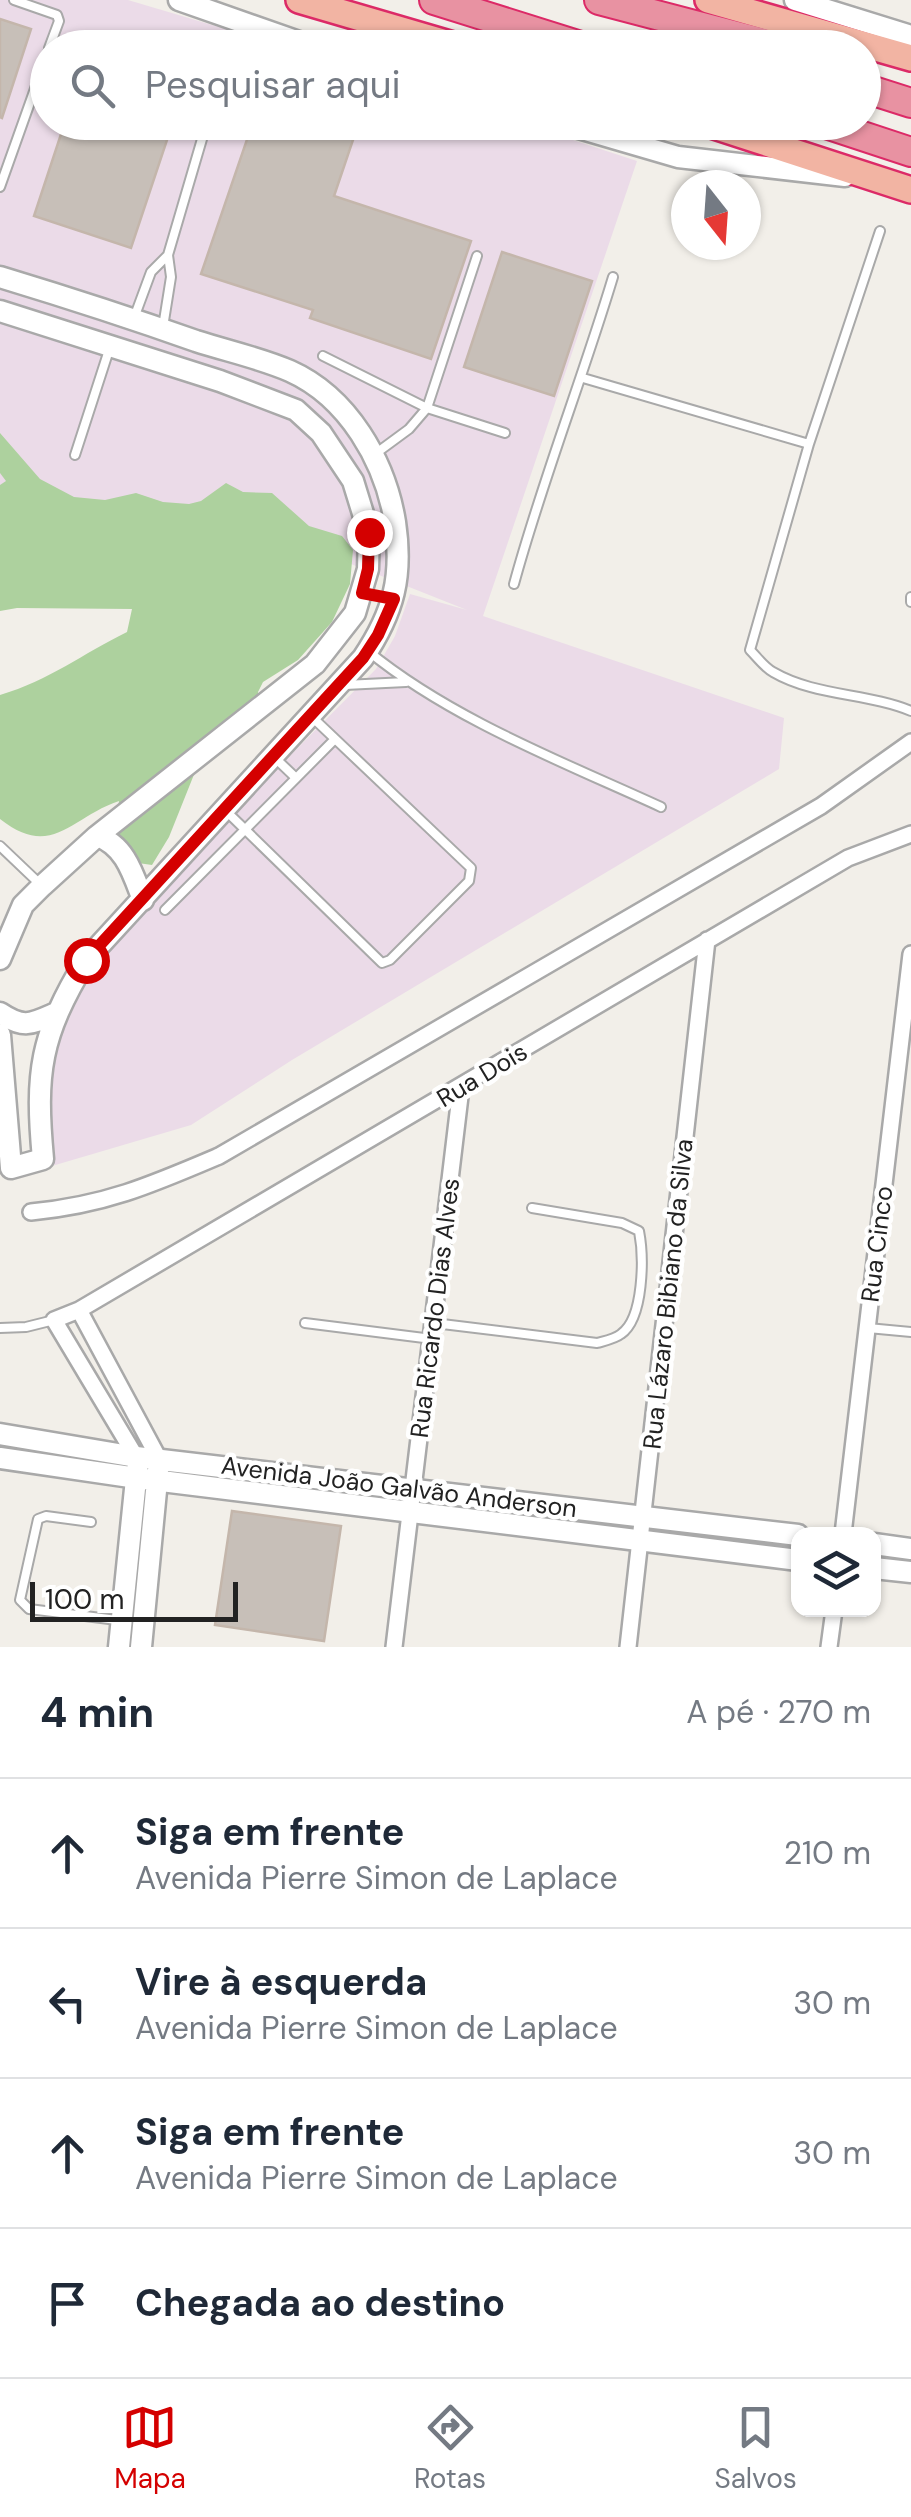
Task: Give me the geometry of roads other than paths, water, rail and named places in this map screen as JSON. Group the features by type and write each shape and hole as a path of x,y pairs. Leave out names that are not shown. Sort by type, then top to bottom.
{"highway":[{"path":"299,0 402,30"},
{"path":"434,0 530,30"},
{"path":"590,0 684,30"},
{"path":"599,0 713,30"},
{"path":"708,0 813,30"},
{"path":"881,49 911,58"},
{"path":"881,75 911,84"},
{"path":"881,93 911,103"},
{"path":"757,140 899,186"},
{"path":"875,140 911,152"}],"street":[{"path":"178,0 264,30"},
{"path":"795,0 833,6 911,36"},
{"path":"620,140 678,157 899,186"},
{"path":"0,277 163,327 306,379 344,412 374,455 392,505 400,568 394,599 368,651 312,717 86,960 47,1036 40,1078 44,1159 6,1167 0,1034"},
{"path":"0,311 268,397 296,410 322,433 353,481 369,532 368,569 355,614 316,664 96,836 42,886 23,905 0,959"},
{"path":"362,593 394,599"},
{"path":"31,1212 81,1208 142,1190 219,1156 821,806 911,742"},
{"name":"Rua Dois","path":"54,1320 80,1310 848,858 911,834"},
{"path":"96,836 112,841 127,861 143,900"},
{"name":"Rua Lázaro Bibiano da Silva","path":"628,1647 707,940"},
{"name":"Rua Cinco","path":"845,1527 911,954"},
{"path":"0,1013 15,1023 26,1024 56,1013"},
{"name":"Rua Ricardo Dias Alves","path":"394,1647 461,1088"},
{"path":"80,1310 147,1469 147,1591 142,1647"},
{"path":"54,1320 147,1469 124,1588 119,1647"},
{"name":"Avenida João Galvão Anderson","path":"0,1434 147,1469 410,1511 791,1559"},
{"name":"Avenida João Galvão Anderson","path":"0,1458 414,1487 791,1534"},
{"path":"881,1545 911,1549"},
{"path":"881,1569 911,1572"},
{"path":"124,1588 147,1591"},
{"path":"829,1647 833,1617"}],"lane":[{"path":"14,0 57,15 55,30"},
{"path":"0,186 30,101"},
{"path":"163,327 171,277 168,255 202,140"},
{"path":"880,230 809,444 750,650 770,670 803,684 890,702 911,711"},
{"path":"134,318 151,272 168,255"},
{"path":"374,455 428,408 477,256"},
{"path":"151,272 171,277"},
{"path":"514,584 544,482 583,378 612,277"},
{"path":"74,455 110,346"},
{"path":"322,356 428,408 505,433"},
{"path":"583,378 809,444"},
{"path":"368,651 406,682 532,748 661,807"},
{"path":"340,685 406,682"},
{"path":"225,810 382,963 390,960 469,881 471,868 312,717"},
{"path":"164,910 335,739"},
{"path":"274,758 296,778"},
{"path":"0,846 42,886"},
{"path":"182,856 200,874"},
{"path":"305,1323 598,1343 620,1335 636,1317 643,1249 639,1231 622,1223 532,1208"},
{"path":"0,1328 54,1320"},
{"path":"868,1328 911,1332"},
{"path":"90,1522 46,1516 38,1519 20,1600 29,1609 122,1620"}]}
